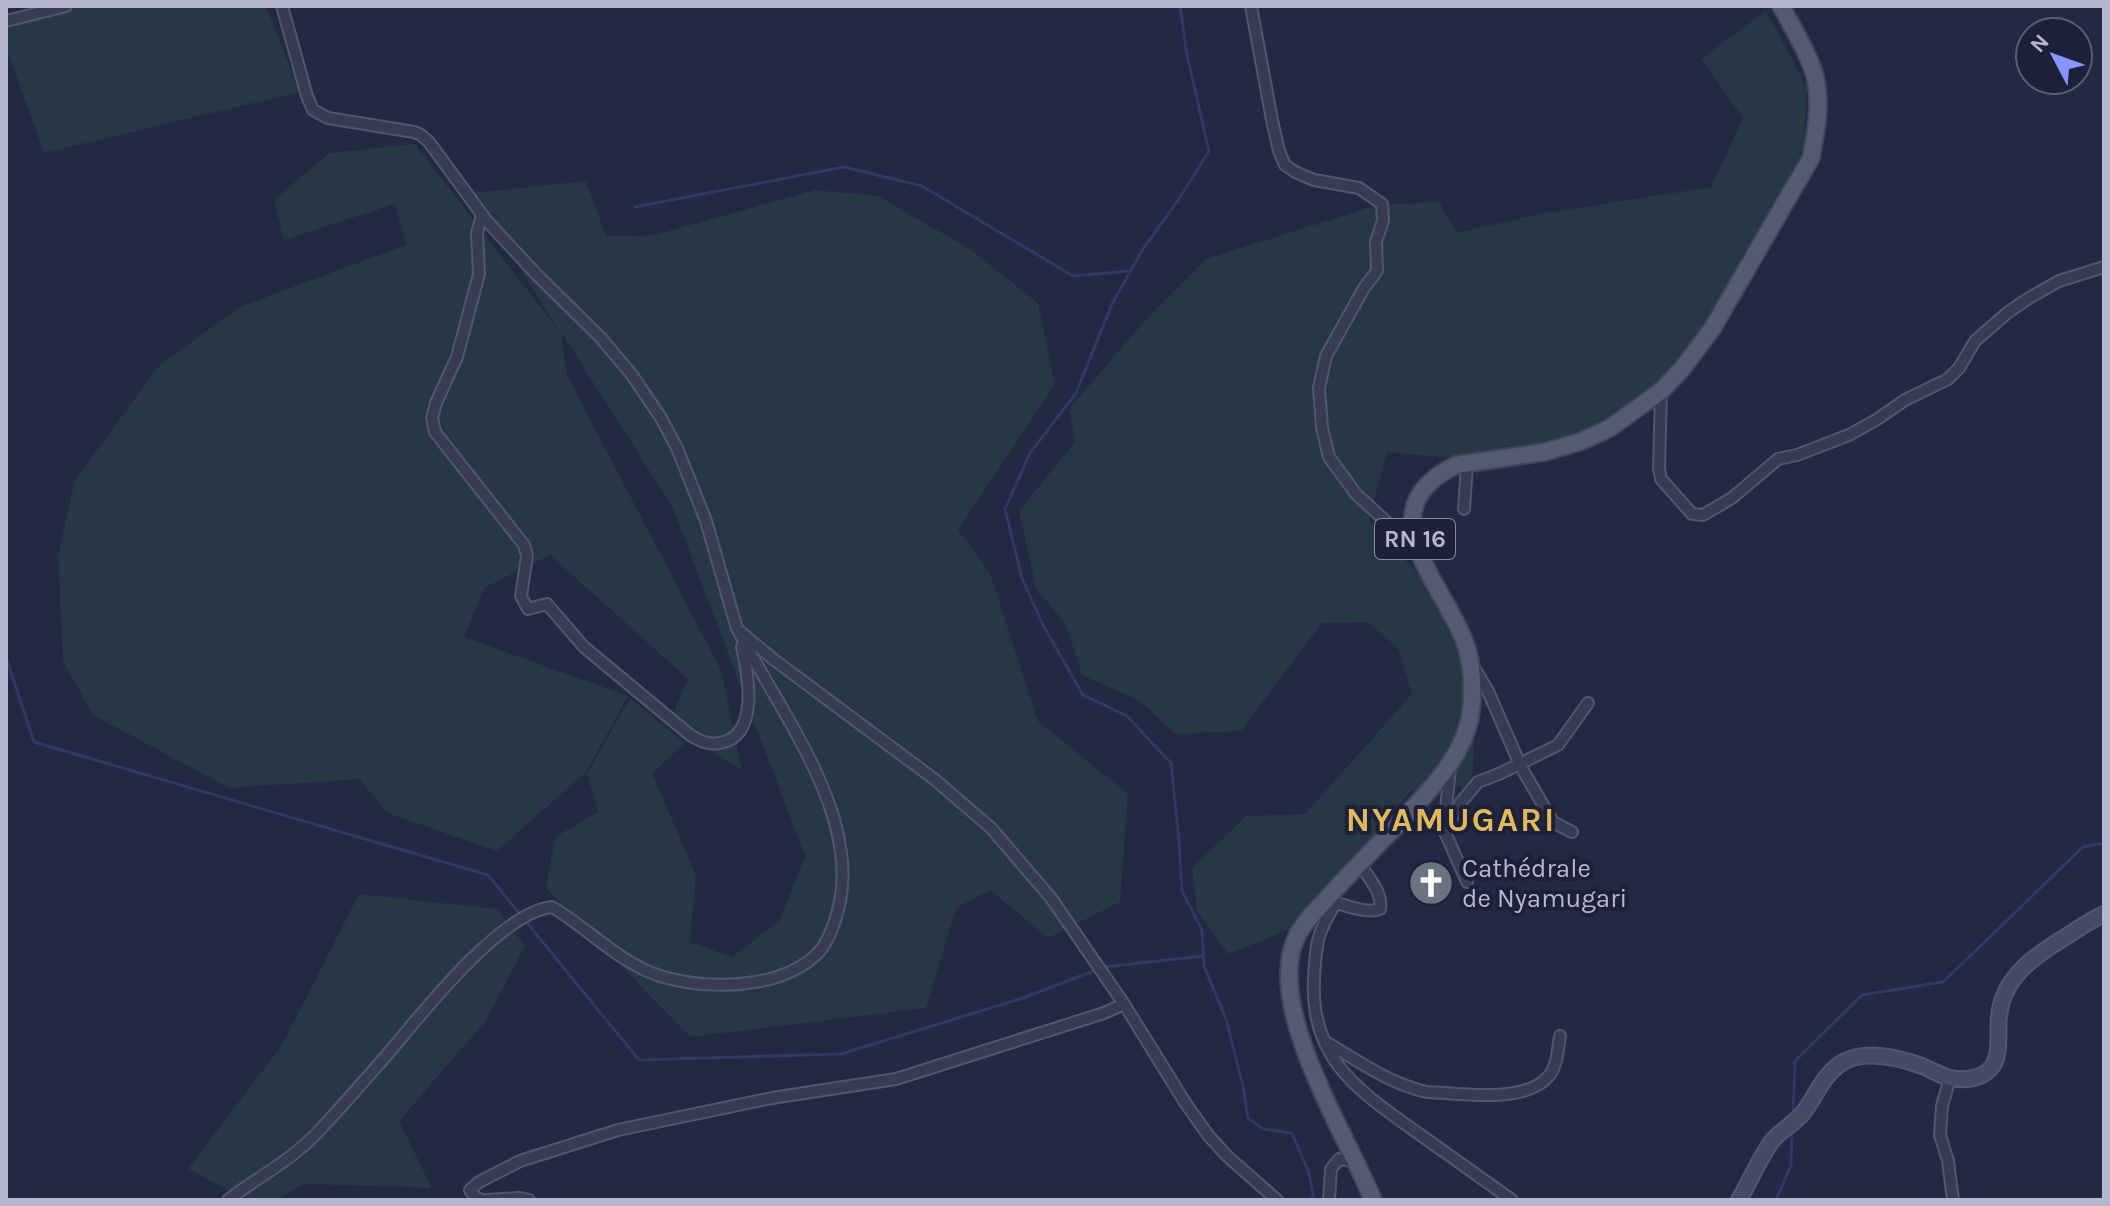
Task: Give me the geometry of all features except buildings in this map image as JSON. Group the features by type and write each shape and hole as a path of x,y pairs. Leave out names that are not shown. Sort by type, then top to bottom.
{"main road":[{"name":"RN 16","path":"1373,1200 1318,1081 1296,1024 1289,974 1294,943 1304,923 1330,902 1359,863 1428,793 1451,762 1470,718 1472,686 1465,642 1417,550 1413,511 1419,496 1444,471 1456,465 1545,452 1582,441 1610,428 1661,391 1712,329 1811,158 1819,99 1816,77 1781,6"},
{"path":"1739,1200 1771,1142 1809,1105 1822,1082 1843,1062 1870,1056 1904,1061 1950,1078 1967,1079 1980,1076 1990,1069 1996,1061 2003,996 2012,980 2039,953 2104,914"}],"street":[{"path":"6,21 66,6"},
{"path":"282,6 313,110 328,118 414,132 429,142 482,215 601,338 632,375 661,418 677,448 706,521 748,671 749,705 742,730 734,738 715,744 701,742 584,647 547,604 528,609 521,596 527,556 524,545 435,432 432,418 436,403 457,357 479,274 477,233 482,215"},
{"path":"1251,6 1272,120 1285,165 1314,180 1359,188 1382,204 1383,220 1376,242 1377,271 1364,288 1326,356 1319,388 1322,428 1329,457 1356,494 1417,550"},
{"path":"1661,391 1661,479 1692,514 1703,515 1732,498 1778,459 1849,435 1905,400 1948,379 1959,368 1975,341 2029,298 2059,281 2104,267"},
{"path":"1464,509 1467,464"},
{"path":"737,629 973,811 999,837 1051,898 1208,1135 1277,1200"},
{"path":"228,1200 293,1156 363,1083 437,996 497,935 544,908 552,907 607,947 658,975 694,982 726,985 751,983 792,971 819,952 836,916 842,886 835,821 804,748 737,629"},
{"path":"1470,661 1488,691 1520,764 1553,822 1572,832"},
{"path":"1444,830 1478,782 1558,745 1588,703"},
{"path":"1451,762 1444,830 1467,882"},
{"path":"1359,863 1382,904 1380,909 1368,911 1330,902 1316,943 1313,994 1325,1041 1341,1071 1364,1095 1512,1200"},
{"path":"529,1200 486,1200 476,1198 470,1190 493,1173 520,1161 618,1130 772,1098 896,1079 1124,1004"},
{"path":"1325,1041 1390,1080 1416,1089 1508,1094 1536,1087 1545,1081 1554,1068 1560,1036"},
{"path":"1950,1078 1942,1106 1940,1135 1948,1161 1953,1200"},
{"path":"1329,1200 1331,1169 1339,1159 1355,1161"}],"shaded area":[{"path":"67,6 266,6 300,92 44,153 6,47 6,25"},
{"path":"1766,11 1807,87 1804,147 1757,259 1679,377 1596,442 1509,463 1387,452 1369,520 1420,576 1477,687 1472,785 1411,791 1296,927 1228,954 1197,911 1192,868 1246,816 1305,814 1412,694 1398,648 1367,622 1322,623 1241,731 1175,734 1140,701 1082,675 1066,625 1036,588 1019,511 1075,442 1069,409 1148,317 1206,259 1377,205 1439,202 1457,233 1538,214 1711,187 1743,118 1701,59"},
{"path":"415,144 559,331 473,193 586,181 606,236 655,235 815,190 878,196 970,249 1038,303 1055,385 958,530 990,573 1038,721 1128,794 1120,902 1048,938 990,890 956,908 926,1008 690,1037 546,888 555,837 598,812 587,774 630,698 685,743 652,773 696,875 690,942 732,957 779,921 805,856 673,508 561,332 567,375 721,670 742,770 669,724 688,679 550,555 484,588 464,637 628,696 586,772 497,851 387,813 359,779 229,788 93,715 63,661 58,555 75,480 158,367 239,307 406,245 395,204 284,240 274,200 329,153"},
{"path":"359,894 497,909 525,946 486,1021 399,1121 432,1188 305,1184 275,1200 247,1200 188,1169 282,1045"}],"waterway":[{"path":"1180,6 1187,55 1209,151 1143,249 1112,304 1076,393 1030,453 1005,509 1022,578 1043,625 1083,695 1127,716 1171,763 1182,891 1202,930 1204,966 1226,1019 1248,1118 1263,1129 1292,1133 1309,1173 1314,1200"},
{"path":"635,207 844,167 922,186 1073,276 1131,271"},
{"path":"6,657 34,742 488,875 639,1060 841,1054 1023,998 1096,970"},
{"path":"1793,1117 1795,1061 1862,995 1943,982 2083,847 2104,843"},
{"path":"1103,967 1203,956"},
{"path":"1776,1200 1791,1165 1792,1129"}],"place":[{"name":"Cathédrale de Nyamugari","path":"1431,883"}],"district":[{"name":"NYAMUGARI","path":"1451,820"}]}
